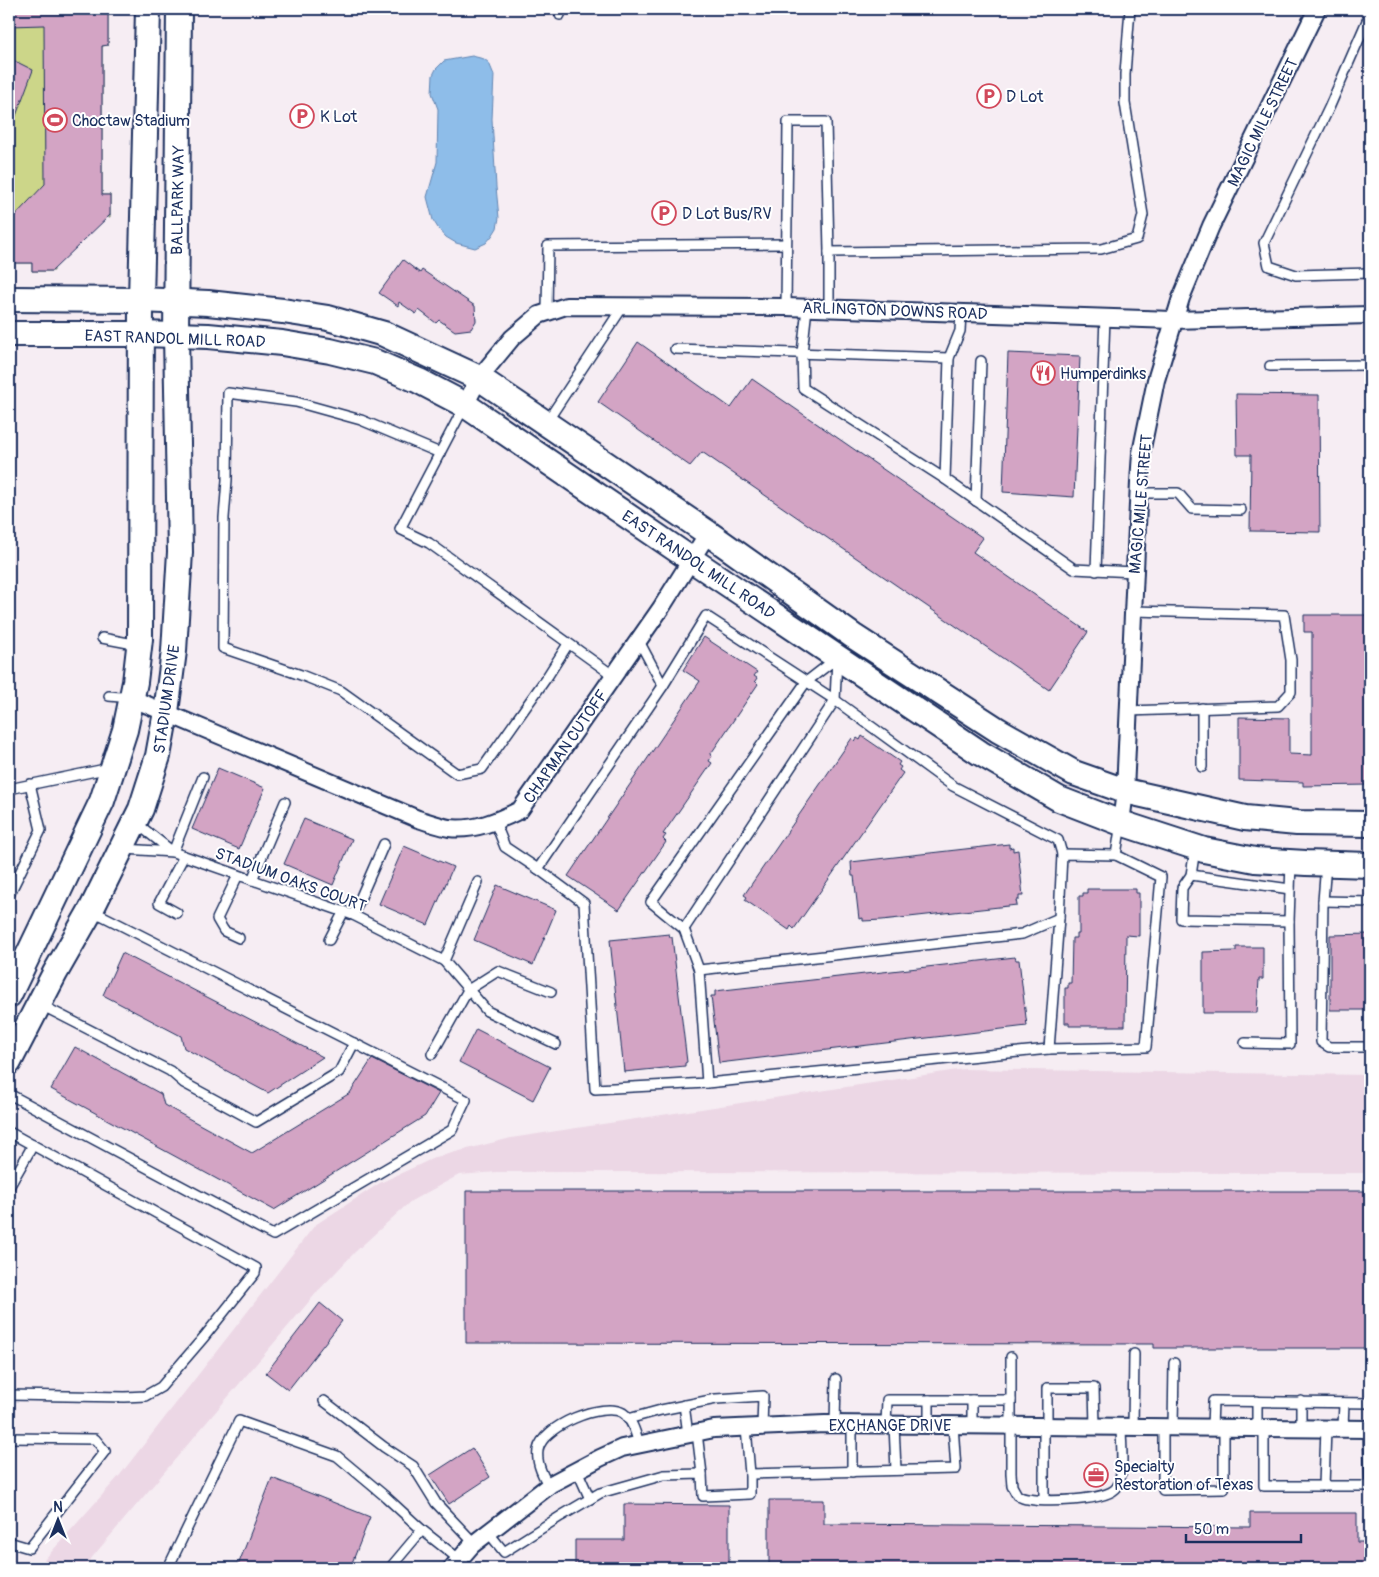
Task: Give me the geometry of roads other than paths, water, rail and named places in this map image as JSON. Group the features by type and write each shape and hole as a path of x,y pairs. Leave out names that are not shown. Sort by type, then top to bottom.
{"main road":[{"name":"BALLPARK WAY","path":"141,300 148,9"},
{"name":"BALLPARK WAY","path":"176,301 179,9"},
{"name":"EAST RANDOL MILL ROAD","path":"9,299 176,301 283,311 328,318 384,334 480,378 708,534 845,647 984,755 1060,799 1121,824 1196,847 1255,860 1370,865"},
{"name":"STADIUM DRIVE","path":"10,992 102,801 125,730 120,697 135,682 139,645 142,508 141,300"},
{"name":"STADIUM DRIVE","path":"9,1062 90,910 141,809 158,756 174,651 180,552 176,301"},
{"name":"EAST RANDOL MILL ROAD","path":"9,334 176,335 272,342 330,351 375,362 419,381 465,405 692,560 845,647 1074,772 1125,791 1245,818 1297,823 1370,824"},
{"path":"10,992 39,1004"}],"street":[{"name":"MAGIC MILE STREET","path":"1121,824 1125,791 1132,611 1141,453 1156,380 1173,320 1191,272 1211,226 1317,9"},
{"name":"ARLINGTON DOWNS ROAD","path":"465,405 480,378 512,338 539,315 566,306 786,307 1173,320 1370,315"},
{"name":"CHAPMAN CUTOFF","path":"120,697 166,712 418,819 448,828 466,828 495,822 520,810 639,641 708,534"},
{"name":"EXCHANGE DRIVE","path":"456,1564 474,1543 488,1532 549,1486 577,1470 622,1448 693,1433 714,1430 835,1424 1369,1429"}],"lane":[{"path":"829,252 1101,249 1137,239 1143,215 1125,103 1125,74 1130,9"},
{"path":"1370,14 1329,108 1264,243 1269,266 1296,275 1370,273"},
{"path":"786,307 788,122 826,122 829,308"},
{"path":"547,312 548,246 786,244"},
{"path":"546,423 624,305"},
{"path":"807,308 802,354 803,388 944,479 1074,569 1134,572"},
{"path":"944,479 950,358 960,331 961,313"},
{"path":"1096,570 1105,317"},
{"path":"675,349 950,358"},
{"path":"976,501 981,361"},
{"path":"1270,366 1370,365"},
{"path":"440,453 361,420 296,402 228,393 227,480 224,518 223,648 341,691 457,774 482,769 568,644"},
{"path":"465,405 400,529 429,543 614,676"},
{"path":"1138,493 1178,493 1192,509 1241,510"},
{"path":"1128,711 1278,706 1291,692 1291,660 1284,614 1132,611"},
{"path":"538,870 663,686 706,616 834,700 952,786 1058,840 1062,854 1049,1049"},
{"path":"102,638 139,645"},
{"path":"639,641 663,686"},
{"path":"707,1083 699,970 684,928 651,902 806,682 845,647"},
{"path":"684,928 834,700 845,647"},
{"path":"1202,708 1202,768"},
{"path":"9,789 113,767"},
{"path":"173,852 203,777"},
{"path":"9,895 41,830 30,784"},
{"path":"252,880 285,802"},
{"name":"STADIUM OAKS COURT","path":"135,821 173,852"},
{"path":"495,822 504,847 584,904 595,1089 707,1083 1049,1049 1146,1047 1162,877 1116,855 1062,854"},
{"path":"1116,855 1121,824"},
{"path":"353,915 384,844"},
{"path":"1196,847 1191,875 1182,888 1181,919 1289,921"},
{"name":"STADIUM OAKS COURT","path":"121,849 173,852 353,915 444,961 487,1011 556,1044"},
{"path":"177,913 160,903 184,856"},
{"path":"1245,1043 1290,1044 1289,921 1291,862"},
{"path":"1326,864 1323,901 1321,1042 1329,1047 1370,1047"},
{"path":"238,875 216,919 224,931 238,938"},
{"path":"1191,875 1290,889"},
{"path":"444,961 478,882"},
{"path":"1323,901 1370,902"},
{"path":"9,1094 273,1235 452,1130 466,1100 90,910"},
{"path":"329,940 344,911"},
{"path":"699,970 1022,934 1059,918"},
{"path":"432,1054 468,990 498,972 551,992"},
{"path":"39,1004 170,1071 184,1083 256,1122 339,1072 354,1043"},
{"path":"9,1132 256,1268 255,1274 161,1387 145,1396 125,1398 9,1395"},
{"path":"9,1187 33,1145"},
{"path":"1011,1357 1010,1426 1012,1486 1017,1495 1027,1499 1044,1500 1090,1499 1107,1495 1116,1488 1121,1476 1134,1354"},
{"path":"1174,1363 1162,1490 1224,1489 1218,1427 1213,1401 1370,1403"},
{"path":"835,1424 836,1379"},
{"path":"1044,1500 1047,1388 1094,1388 1095,1426"},
{"path":"628,1419 684,1405 716,1398 763,1396 754,1428 750,1494 703,1496 702,1474 693,1433 684,1405"},
{"path":"896,1470 887,1400 1011,1400"},
{"path":"928,1400 929,1425"},
{"path":"972,1400 972,1425"},
{"path":"324,1401 412,1466 436,1503 474,1543"},
{"path":"1256,1401 1264,1486 1370,1486 1369,1429"},
{"path":"1301,1401 1301,1428"},
{"path":"1343,1428 1344,1403"},
{"path":"549,1486 542,1474 538,1461 538,1448 543,1437 553,1429 576,1418 597,1410 612,1409 624,1414 632,1424 639,1444"},
{"path":"168,1568 239,1421 337,1456 386,1497 456,1564"},
{"path":"852,1424 852,1472"},
{"path":"750,1474 956,1469 953,1425"},
{"path":"1324,1486 1326,1428"},
{"path":"9,1438 95,1439 106,1451 28,1548 12,1543 9,1540"},
{"path":"577,1470 590,1499"},
{"path":"488,1532 504,1552 600,1493 664,1476 702,1474"},
{"path":"390,1568 422,1530"}],"water":[{"path":"472,56 484,59 489,63 494,75 492,119 499,218 497,228 492,236 486,243 475,248 456,243 446,237 433,220 427,197 437,162 438,109 432,93 433,75 444,61"}],"place":[{"name":"D Lot","path":"989,96"},
{"name":"K Lot","path":"302,116"},
{"name":"Choctaw Stadium","path":"55,120"},
{"name":"D Lot Bus/RV","path":"664,213"},
{"name":"Humperdinks","path":"1043,373"},
{"name":"Specialty Restoration of Texas","path":"1096,1475"}]}
